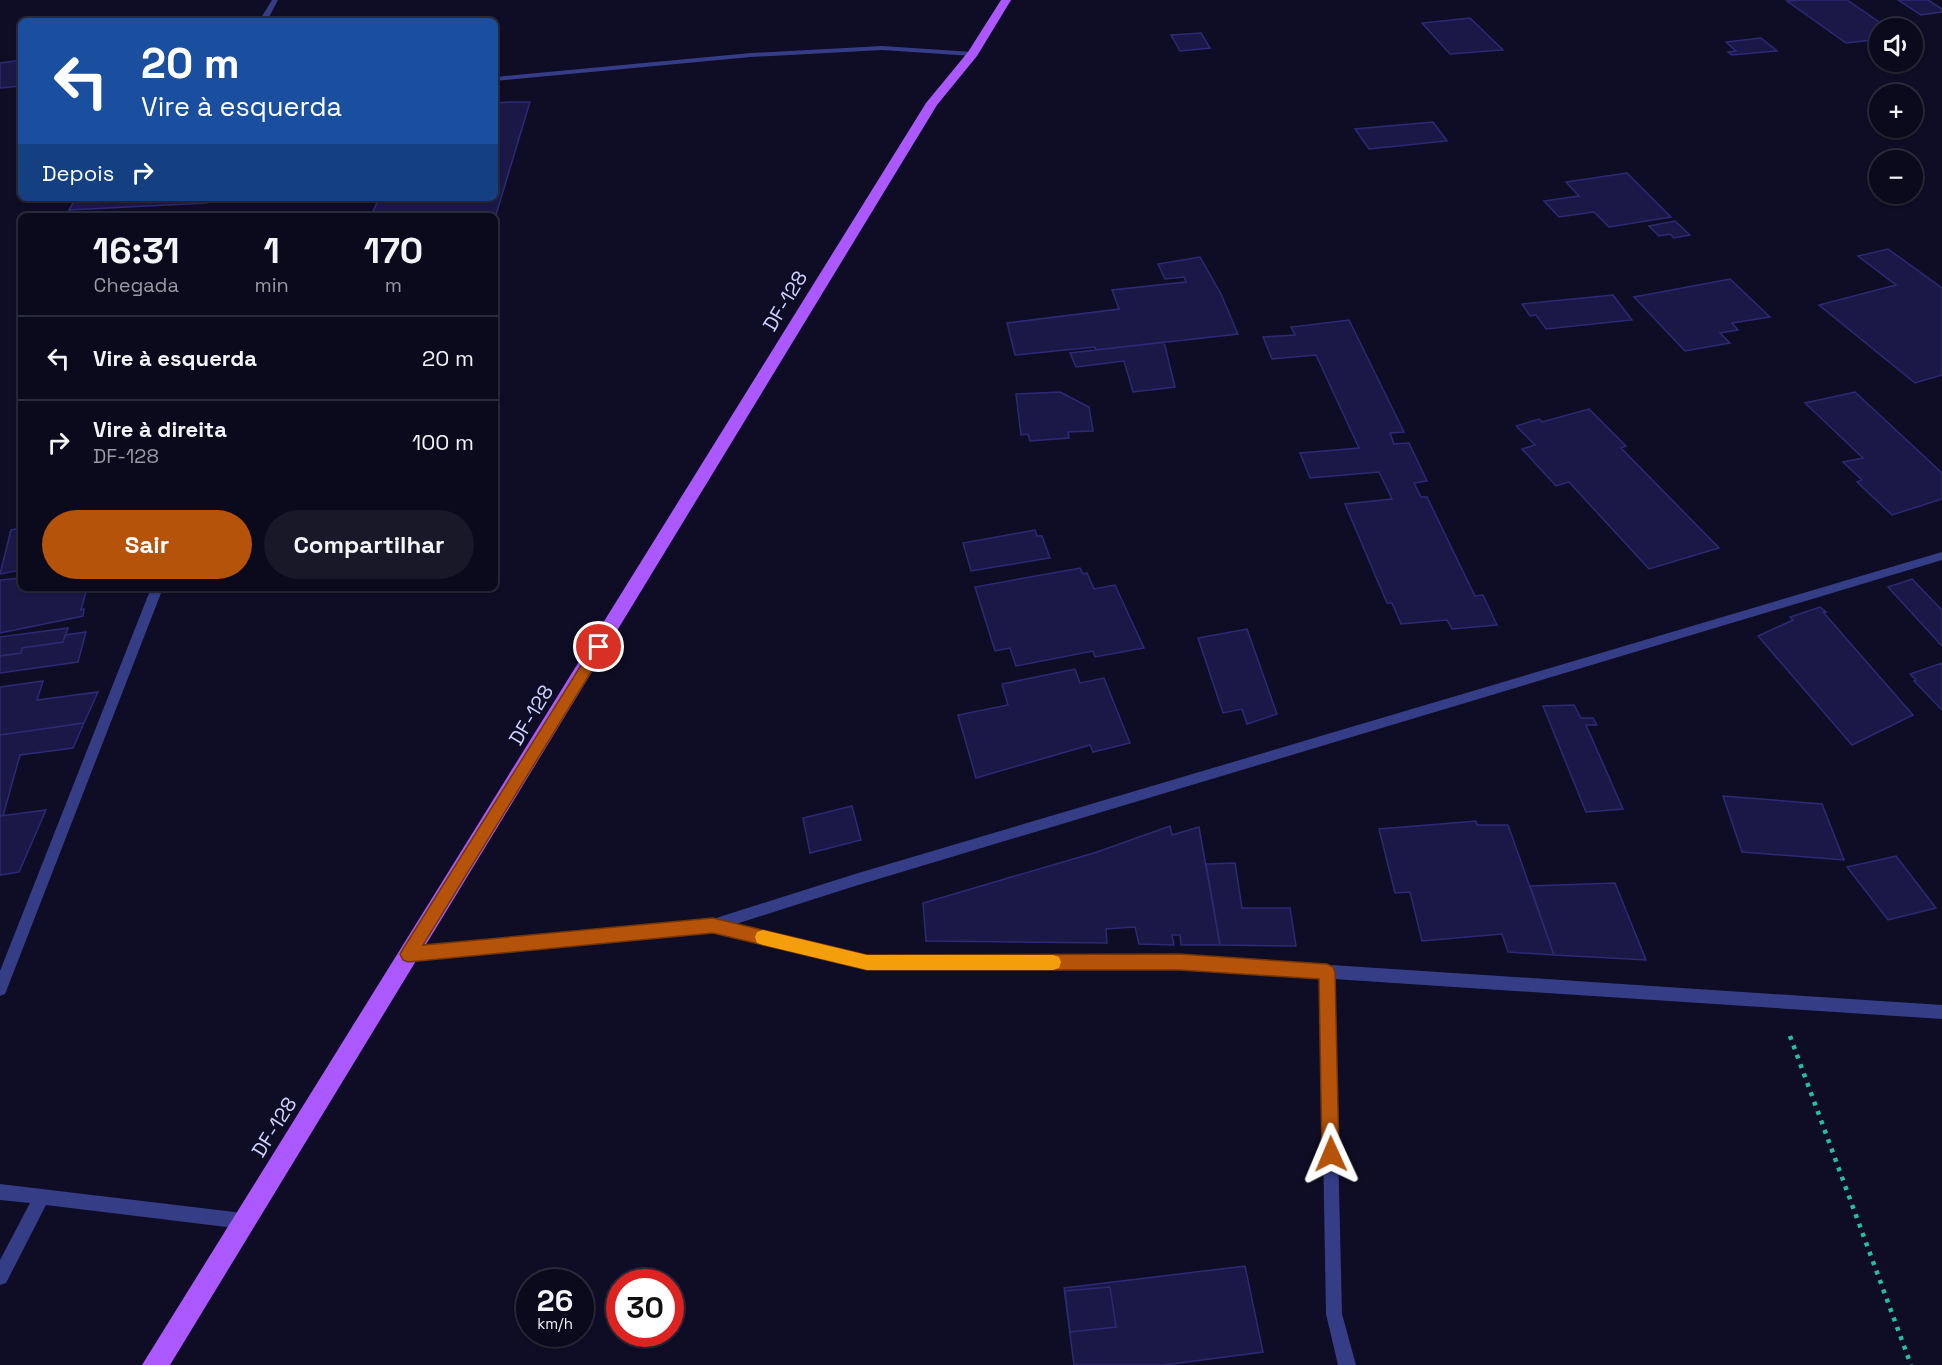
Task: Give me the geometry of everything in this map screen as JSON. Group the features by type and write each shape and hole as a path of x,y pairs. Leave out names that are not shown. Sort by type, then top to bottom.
{"main road":[{"name":"DF-128","path":"155,1365 932,103 973,54 1006,0"}],"street":[{"path":"265,18 275,0"},
{"path":"498,79 751,55 882,48 973,54"},
{"path":"408,954 713,925 855,879 1942,556"},
{"path":"0,989 156,591"},
{"path":"713,925 867,963 1179,962 1942,1012"},
{"path":"1327,972 1334,1314 1347,1365"},
{"path":"0,1192 243,1221"},
{"path":"0,1277 42,1197"}],"path":[{"path":"1778,1002 1911,1365"}],"building":[{"path":"1847,0 1873,18 1869,18 1869,40 1846,43 1787,1"},
{"path":"1898,0 1928,0 1942,9 1942,12 1921,15"},
{"path":"1470,18 1503,50 1450,54 1422,23"},
{"path":"1201,33 1210,48 1180,51 1171,35"},
{"path":"1761,38 1777,51 1732,55 1728,52 1736,51 1726,42"},
{"path":"18,60 18,86 0,88 0,63"},
{"path":"530,102 497,213 372,213 378,201 498,201 498,103"},
{"path":"1433,122 1447,141 1369,149 1355,129"},
{"path":"1627,173 1671,217 1609,227 1594,212 1559,217 1544,201 1579,196 1566,182"},
{"path":"74,201 208,201 207,203 69,210"},
{"path":"1675,221 1690,235 1674,238 1670,234 1659,236 1649,226"},
{"path":"1888,249 1942,288 1942,375 1915,383 1819,305 1896,285 1858,256"},
{"path":"1200,257 1221,294 1238,334 1096,350 1095,347 1015,355 1007,323 1119,309 1112,290 1186,282 1184,277 1165,279 1158,264"},
{"path":"1730,279 1770,317 1732,323 1738,330 1720,333 1730,343 1685,351 1634,297"},
{"path":"1613,295 1632,320 1546,329 1536,315 1530,316 1522,304"},
{"path":"1349,320 1404,432 1390,433 1394,444 1409,443 1427,481 1414,483 1421,497 1427,497 1475,596 1483,595 1497,625 1452,629 1447,620 1401,624 1392,603 1387,603 1345,504 1392,499 1379,472 1310,478 1300,453 1359,448 1316,355 1272,359 1263,337 1295,335 1291,327"},
{"path":"1164,342 1175,387 1133,392 1124,361 1076,367 1070,353"},
{"path":"1060,392 1089,407 1093,431 1068,432 1069,438 1030,441 1028,434 1021,435 1016,394"},
{"path":"1855,392 1942,473 1942,499 1892,515 1857,482 1862,480 1843,462 1863,458 1805,403"},
{"path":"1589,409 1626,446 1621,448 1719,548 1649,569 1569,482 1556,486 1522,449 1535,445 1516,426 1539,419 1542,422"},
{"path":"18,529 18,571 0,574 11,530"},
{"path":"1035,530 1037,536 1042,536 1050,558 971,571 963,543"},
{"path":"1080,568 1083,574 1087,573 1094,589 1115,585 1144,648 1095,657 1093,651 1016,666 1010,648 995,651 975,587"},
{"path":"18,578 18,591 86,591 81,610 84,609 83,616 0,633 0,580"},
{"path":"1912,579 1942,610 1942,646 1888,587"},
{"path":"1820,607 1913,715 1852,745 1758,636 1793,620 1790,617"},
{"path":"68,628 63,642 22,648 21,653 0,656 0,637"},
{"path":"1247,629 1277,714 1247,724 1242,709 1223,713 1198,638"},
{"path":"86,632 78,662 0,673 0,656 21,653 22,648 63,642 65,635"},
{"path":"1942,663 1942,710 1910,674"},
{"path":"1075,669 1080,683 1104,678 1130,743 1093,752 1090,745 976,778 958,715 1008,705 1002,684"},
{"path":"43,681 37,700 98,692 84,723 0,735 0,687"},
{"path":"1574,705 1581,718 1593,718 1597,725 1586,725 1623,809 1586,812 1543,706"},
{"path":"84,723 73,748 20,755 3,816 0,816 0,735"},
{"path":"1723,796 1822,804 1844,860 1742,852"},
{"path":"852,806 861,840 810,853 803,818"},
{"path":"46,810 19,872 0,875 0,816"},
{"path":"1476,821 1477,825 1508,825 1554,955 1508,952 1502,934 1422,941 1410,892 1395,893 1379,829"},
{"path":"1170,826 1172,835 1199,827 1220,945 1181,945 1180,935 1172,935 1174,945 1139,944 1135,927 1106,929 1107,943 926,941 923,903 1097,852"},
{"path":"1896,856 1936,908 1888,920 1847,867"},
{"path":"1235,863 1242,908 1290,908 1296,946 1220,945 1206,864"},
{"path":"1615,883 1646,960 1554,955 1530,886"},
{"path":"1245,1266 1263,1352 1164,1365 1074,1365 1064,1288"},
{"path":"1110,1287 1116,1327 1070,1332 1065,1291"}],"slow traffic":[{"path":"763,937 867,963 1053,962"}],"route":[{"path":"599,647 408,954 713,925 867,963 1179,962 1327,972 1331,1154"}]}
